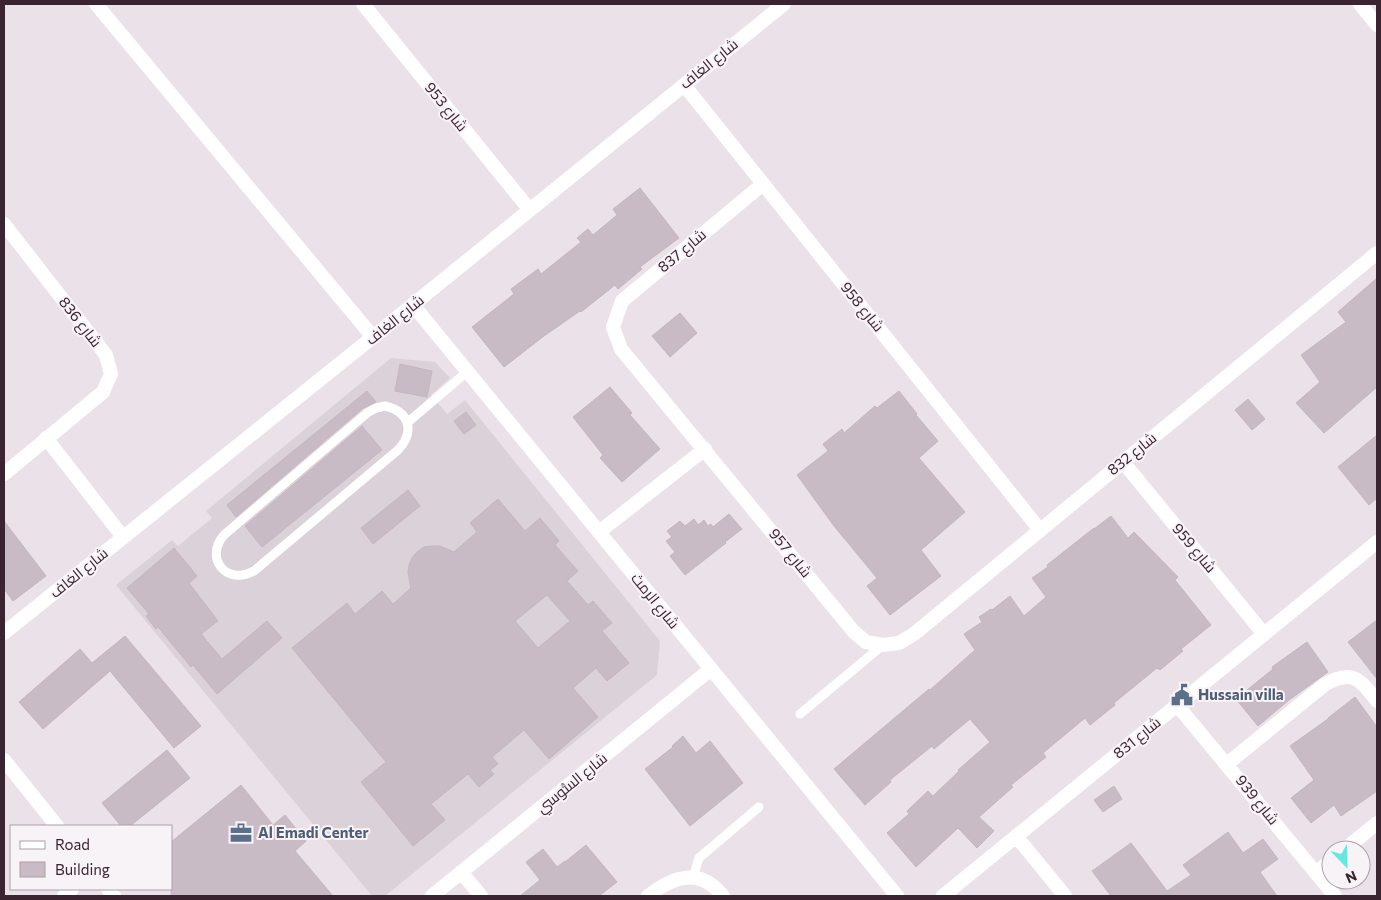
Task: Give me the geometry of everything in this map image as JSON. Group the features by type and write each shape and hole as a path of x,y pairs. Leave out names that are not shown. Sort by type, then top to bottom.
{"street":[{"path":"96,4 373,338"},
{"name":"شارع 953","path":"363,4 530,210"},
{"name":"شارع الغاف","path":"4,633 373,338 784,4"},
{"path":"1360,4 1377,25"},
{"name":"شارع 958","path":"684,85 1040,530"},
{"name":"شارع 837","path":"613,327 622,301 763,184"},
{"name":"شارع 836","path":"4,224 106,355 111,374 103,392 4,474"},
{"name":"شارع 832","path":"883,646 899,644 914,634 1377,253"},
{"name":"شارع الرمث","path":"413,305 897,896"},
{"name":"شارع 957","path":"613,327 621,349 854,632 866,642 883,646"},
{"path":"46,438 124,537"},
{"path":"599,532 705,449"},
{"name":"شارع 959","path":"1123,462 1264,634"},
{"name":"شارع 831","path":"943,896 1377,542"},
{"name":"شارع السُّوسي","path":"432,896 711,669"},
{"path":"1227,764 1324,685 1335,679 1346,676 1355,678 1364,685 1377,701"},
{"name":"شارع 939","path":"1177,705 1335,896"},
{"path":"4,760 56,825"},
{"path":"1356,840 1377,823"},
{"path":"1016,836 1065,896"},
{"path":"1316,873 1321,869"},
{"path":"461,872 481,896"},
{"path":"648,896 675,879 692,877 706,881 723,896"}],"lane":[{"path":"407,423 468,371"},
{"path":"385,406 395,408 402,414 407,423 408,433 405,443 398,450 254,571 237,576 226,572 218,564 216,552 224,535 368,413 376,408 385,406"},
{"path":"800,714 883,646"},
{"path":"692,877 699,858 759,807"}],"shaded area":[{"path":"391,358 435,362 450,378 431,395 447,414 465,400 660,641 657,675 385,896 372,896 116,585 172,540 178,546 212,518 206,511"}],"building":[{"path":"640,188 679,238 640,267 642,269 618,289 615,285 581,312 544,336 504,367 472,327 514,294 511,289 538,269 541,274 581,242 577,238 588,229 593,235 617,215 613,209"},
{"path":"1377,278 1377,387 1324,433 1296,403 1320,382 1301,355 1346,322 1338,312"},
{"path":"680,313 697,333 670,357 652,336"},
{"path":"400,364 432,371 427,397 395,391"},
{"path":"610,387 632,413 630,415 660,449 622,482 600,458 603,455 573,417"},
{"path":"367,391 376,402 363,408 236,517 227,505"},
{"path":"899,391 938,441 919,458 965,512 921,550 941,576 890,615 867,586 877,578 834,526 797,475 828,451 823,444 842,429 844,433 875,406 877,408"},
{"path":"1248,399 1265,419 1252,430 1235,410"},
{"path":"466,412 476,425 464,434 454,421"},
{"path":"362,426 382,450 262,547 245,526"},
{"path":"1377,435 1377,498 1369,505 1338,467"},
{"path":"408,490 420,506 373,544 361,528"},
{"path":"498,499 525,531 540,518 559,541 555,545 578,571 567,581 588,605 593,601 612,623 602,631 629,663 607,681 596,668 573,688 598,717 549,759 524,730 492,757 498,764 490,770 494,774 479,787 468,774 431,804 445,820 413,846 361,782 386,762 292,648 347,603 355,614 382,591 393,604 411,588 408,573 409,565 417,552 424,547 440,546 454,552 477,532 470,523","holes":["547,595 570,621 538,648 515,621"]},
{"path":"729,514 742,529 685,575 670,556 675,552 666,541 672,537 667,531 680,521 685,526 694,519 698,525 704,520 708,526 711,524 713,527"},
{"path":"1111,516 1128,538 1134,532 1178,577 1175,580 1211,625 1181,649 1183,651 1160,670 1157,668 1090,725 1085,718 1043,753 1046,757 1011,785 1013,787 979,817 994,831 977,848 958,828 916,867 887,833 909,814 907,811 928,791 933,796 958,770 990,742 970,719 934,749 932,746 890,780 891,782 865,805 834,769 930,690 975,650 964,634 982,622 979,617 1010,596 1024,616 1046,597 1032,578"},
{"path":"4,521 46,576 13,601 4,589"},
{"path":"174,548 197,576 189,583 218,621 201,634 222,659 267,621 282,638 217,694 193,665 191,667 158,627 156,629 146,616 149,614 127,588"},
{"path":"1377,620 1377,679 1348,642"},
{"path":"125,636 201,726 174,748 110,671 43,729 19,702 80,649 92,663"},
{"path":"1307,642 1328,672 1289,700 1258,726 1236,699 1273,669 1272,667"},
{"path":"1355,697 1377,727 1377,791 1341,816 1334,805 1311,823 1291,798 1314,780 1290,746"},
{"path":"683,736 696,753 710,741 743,783 690,826 645,769 673,747"},
{"path":"167,750 190,778 131,825 120,825 102,803"},
{"name":"Al Emadi Center","path":"241,785 273,825 285,815 306,841 295,851 333,896 171,896 172,841"},
{"path":"1114,786 1122,799 1103,812 1094,800"},
{"path":"1228,832 1243,853 1263,839 1278,859 1260,872 1277,896 1111,896 1092,871 1131,843 1167,891 1191,875 1183,865"},
{"path":"586,845 617,882 599,896 520,896 540,880 526,862 543,849 557,867"}],"place":[{"name":"Hussain villa","path":"1182,695"},
{"name":"Al Emadi Center","path":"241,833"}]}
